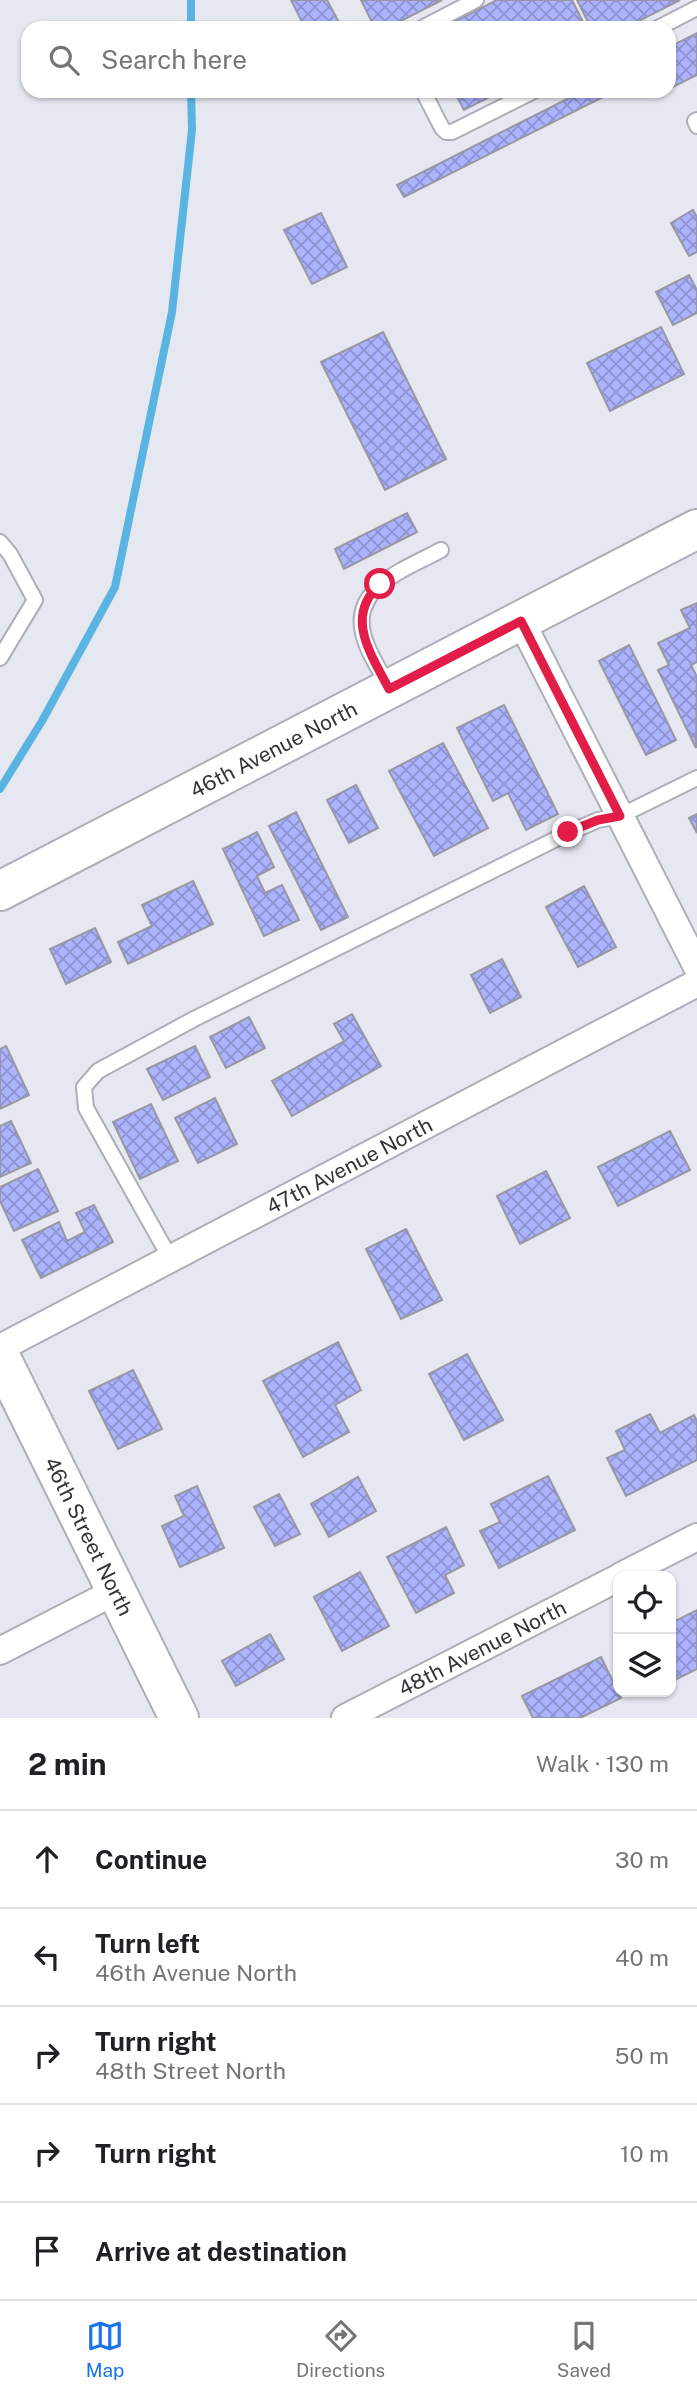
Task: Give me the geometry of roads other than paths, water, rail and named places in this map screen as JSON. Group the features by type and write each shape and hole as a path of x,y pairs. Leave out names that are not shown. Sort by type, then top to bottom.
{"street":[{"name":"46th Avenue North","path":"0,891 697,529"},
{"path":"521,621 697,967"},
{"name":"47th Avenue North","path":"0,1348 697,983"},
{"name":"46th Street North","path":"0,1356 179,1718"},
{"name":"48th Avenue North","path":"632,1571 697,1537"},
{"name":"48th Avenue North","path":"345,1718 613,1581"},
{"path":"0,1651 116,1591"}],"lane":[{"path":"436,21 476,0"},
{"path":"672,21 697,8"},
{"path":"427,98 442,128 446,132 452,132 520,98"},
{"path":"697,120 697,126"},
{"path":"0,542 10,554 35,600 0,658"},
{"path":"389,689 363,633 362,615 369,594 380,584 441,550"},
{"path":"170,1258 86,1108 84,1087 98,1071 194,1019 568,832 598,820 620,816 697,778"}],"waterway":[{"path":"191,0 191,21"},
{"path":"0,789 42,721 115,587 172,312 192,130 191,98"}]}
